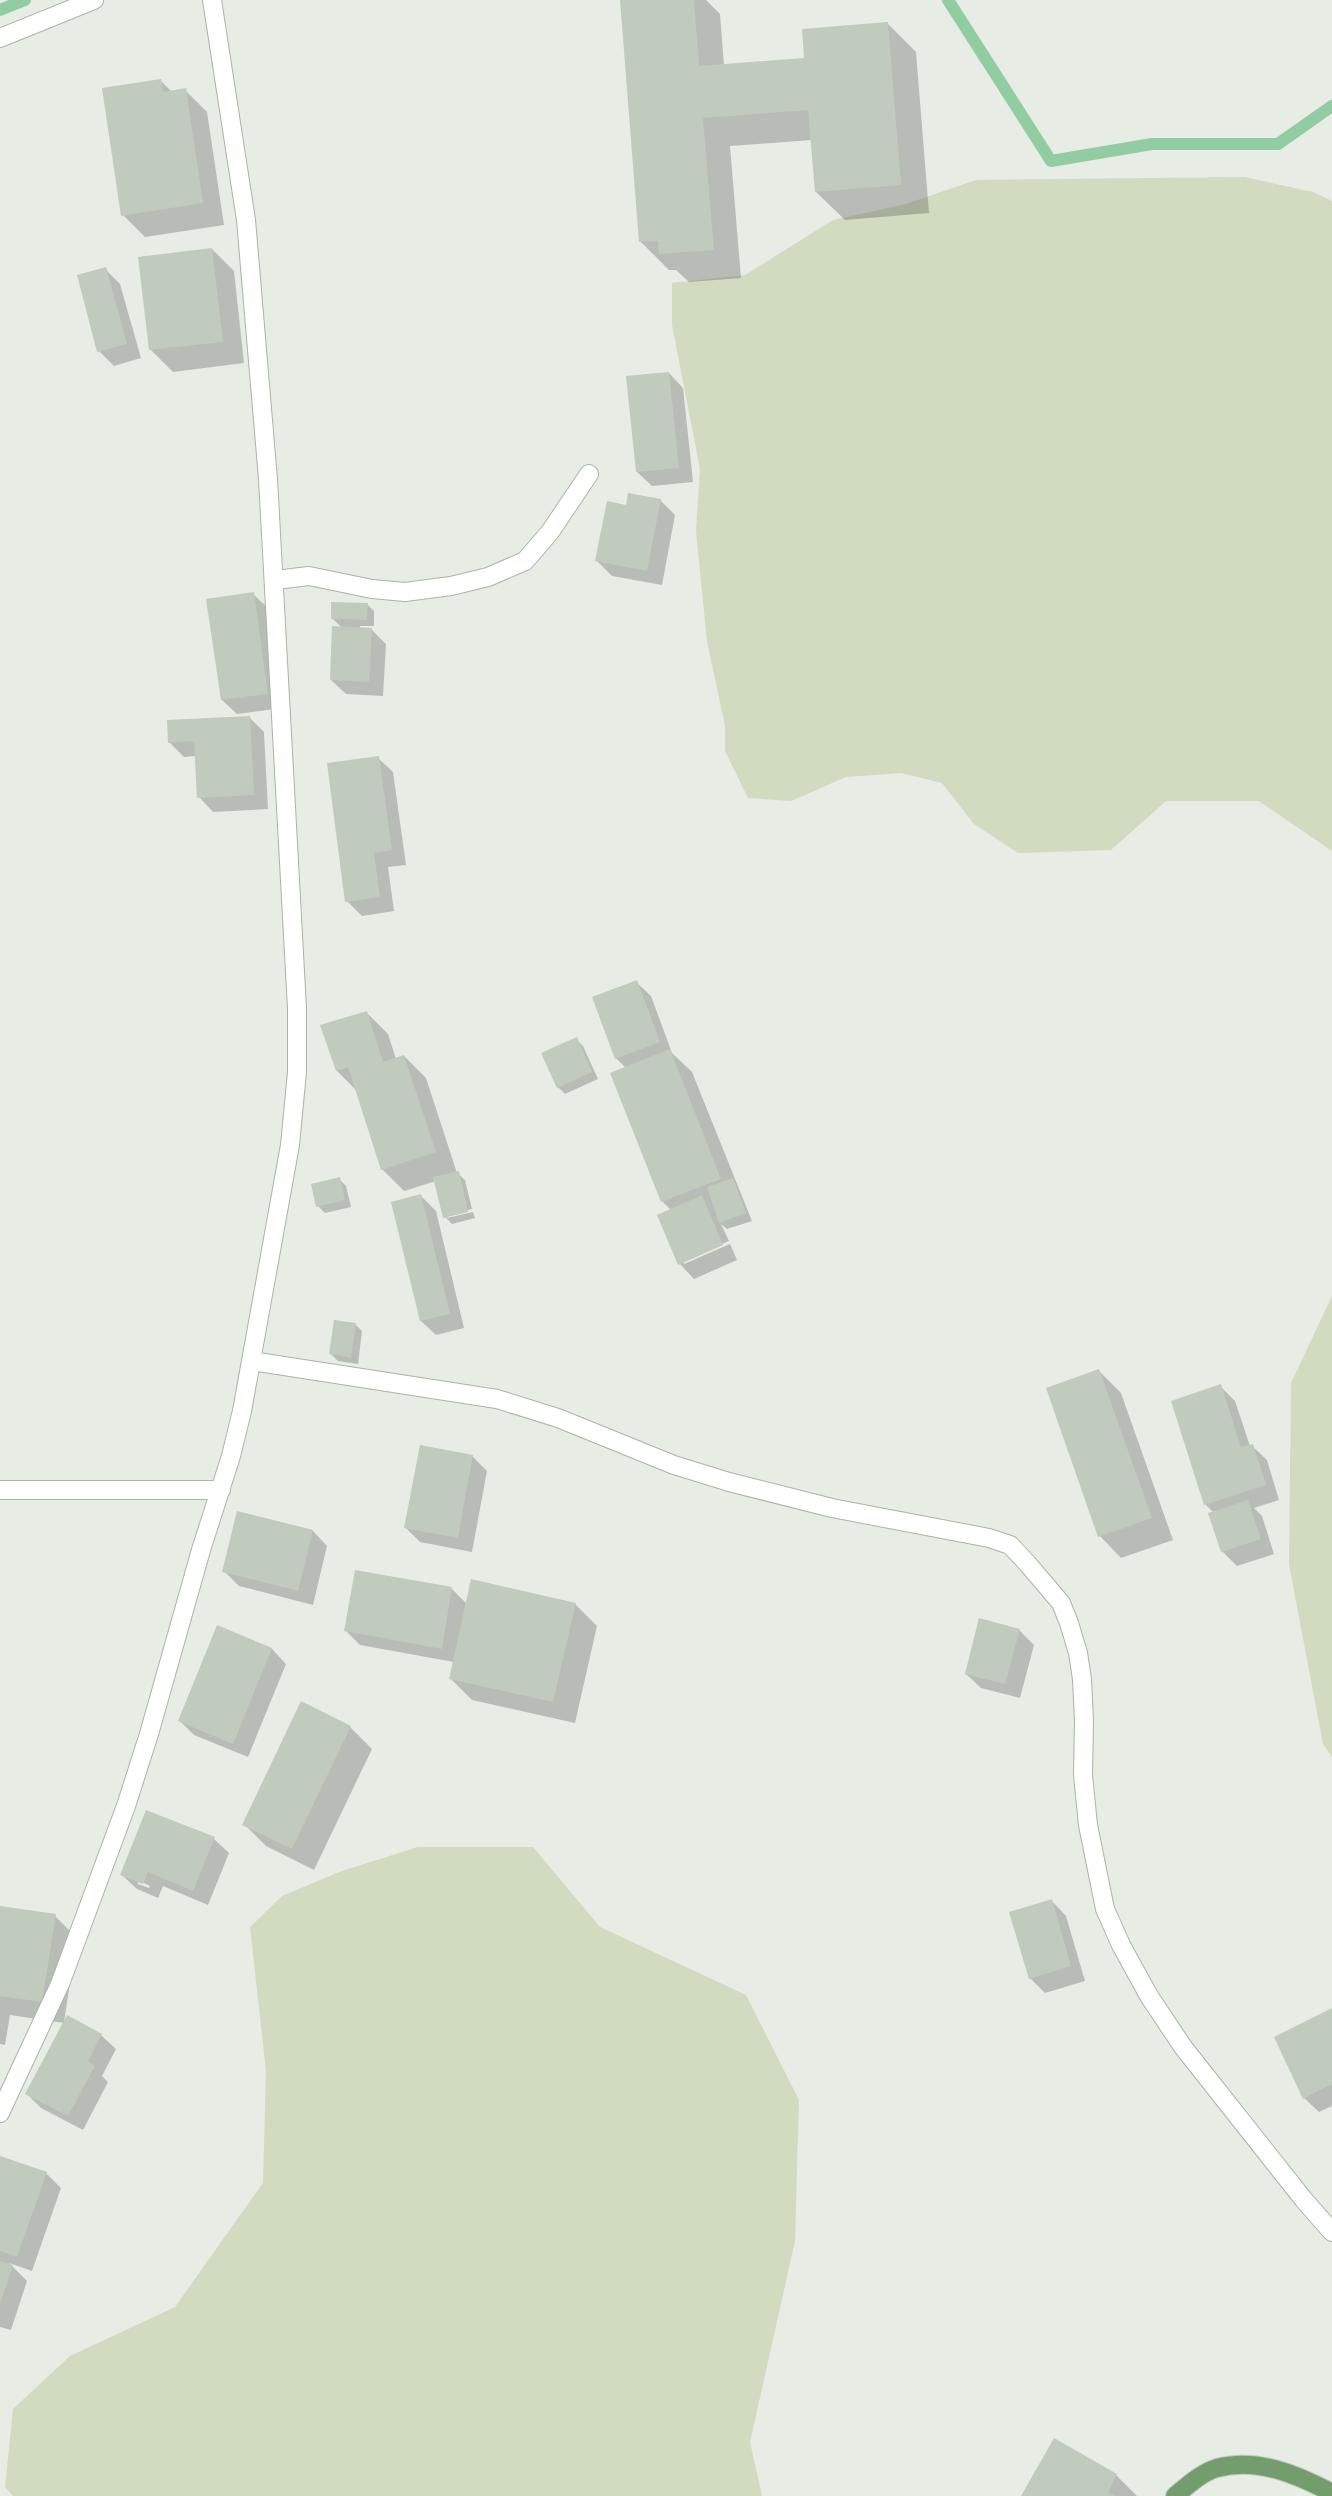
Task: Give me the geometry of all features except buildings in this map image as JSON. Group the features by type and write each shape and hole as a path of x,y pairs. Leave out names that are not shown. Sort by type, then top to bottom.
{"main road":[{"path":"1175,2496 1195,2479 1217,2468 1249,2465 1298,2475 1332,2493"}],"street":[{"path":"0,38 94,0"},
{"path":"0,2113 60,1984 126,1806 149,1734 242,1411 290,1145 297,1072 297,997 275,580 246,220 212,0"},
{"path":"275,580 309,576 372,589 405,592 451,586 488,577 525,561 550,532 589,474"},
{"path":"251,1361 497,1399 558,1418 674,1465 729,1482 832,1508 989,1538 1010,1545 1061,1603 1070,1623 1078,1653 1082,1690 1083,1775 1088,1825 1105,1909 1121,1945 1149,1996 1183,2047 1332,2232"},
{"path":"0,1490 221,1490"}],"green space":[{"path":"1244,177 1313,192 1332,201 1332,851 1259,801 1166,801 1111,850 1018,853 974,824 942,783 901,773 846,777 791,801 748,798 725,751 725,726 707,641 696,531 700,469 672,325 672,283 745,275 833,220 906,204 976,180"},
{"path":"1332,1296 1332,1757 1323,1744 1289,1564 1291,1383"},
{"path":"418,1847 533,1847 600,1927 746,1995 799,2100 795,2241 750,2442 762,2496 13,2496 5,2487 13,2409 70,2356 175,2307 263,2183 266,2071 250,1927 282,1896 342,1871"}],"waterway":[{"path":"0,10 25,0"},
{"path":"948,0 1051,161 1152,144 1278,144 1332,106"}]}
